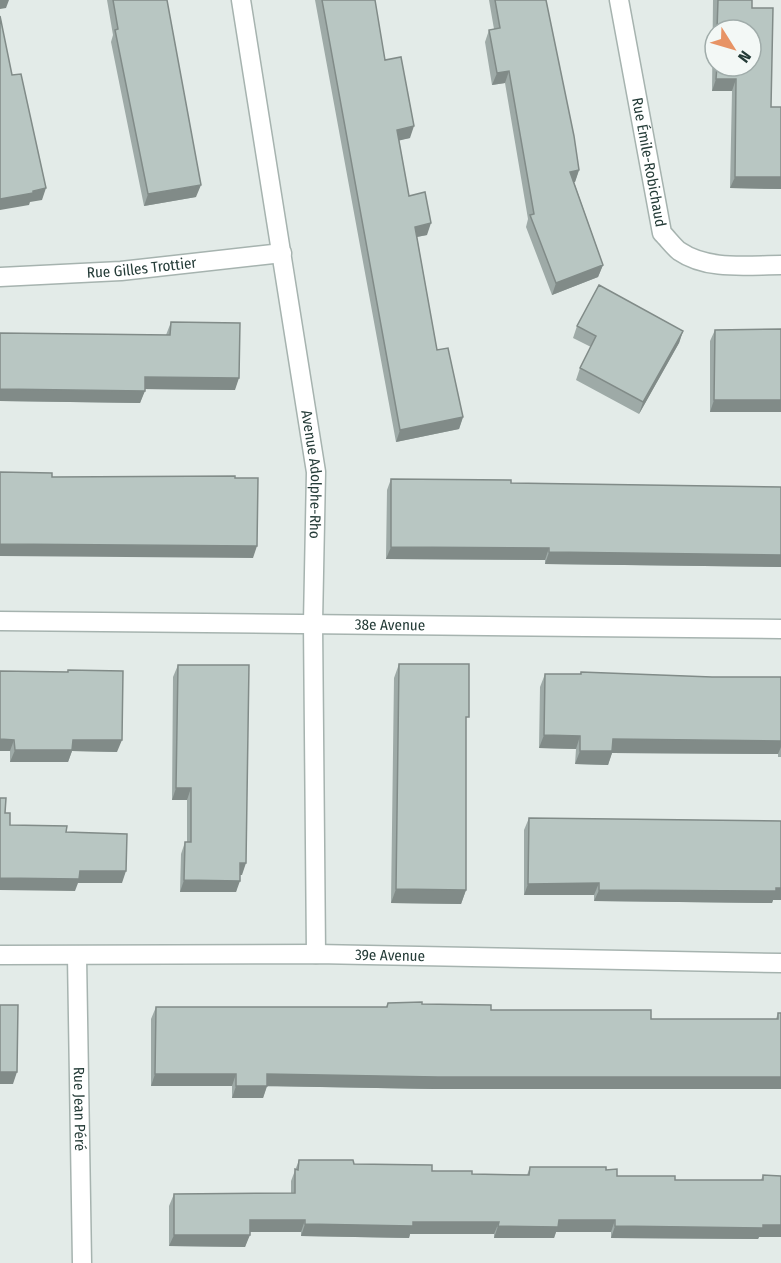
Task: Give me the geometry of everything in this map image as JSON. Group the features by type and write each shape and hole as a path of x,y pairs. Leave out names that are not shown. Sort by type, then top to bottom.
{"street":[{"name":"Avenue Adolphe-Rho","path":"241,0 316,472 313,623 316,954"},
{"name":"Rue Émile-Robichaud","path":"619,0 662,233 678,250 701,262 729,265 781,265"},
{"name":"Rue Gilles Trottier","path":"0,277 121,271 282,253"},
{"name":"38e Avenue","path":"0,621 781,629"},
{"name":"39e Avenue","path":"0,955 316,954 781,963"},
{"name":"Rue Jean Péré","path":"76,956 82,1263"}],"building":[{"path":"113,0 167,0 201,185 148,194 115,30 118,29"},
{"path":"322,0 375,0 385,60 401,57 414,126 397,130 409,196 425,192 431,223 415,227 437,350 448,348 463,417 400,430"},
{"path":"495,0 546,0 579,170 570,172 603,265 556,283 530,215 534,214 509,71 497,73 489,30 500,28"},
{"path":"718,0 752,0 752,8 773,8 771,107 781,107 781,177 735,177 736,79 716,78 763,78 763,18 717,18"},
{"path":"0,16 12,75 21,74 46,188 33,191 33,193 0,199"},
{"path":"599,285 683,331 643,402 580,368 596,336 577,326"},
{"path":"171,322 240,323 239,378 145,377 145,391 0,389 0,333 170,335"},
{"path":"781,329 781,400 714,400 715,330"},
{"path":"0,472 52,473 52,477 235,476 235,478 258,478 257,546 0,544"},
{"path":"391,479 781,487 781,555 549,552 549,548 391,547"},
{"path":"399,664 469,664 469,717 466,717 466,890 396,889"},
{"path":"178,665 249,665 246,863 240,863 240,881 184,880 185,842 191,842 191,788 176,788"},
{"path":"68,670 123,671 122,740 73,740 72,750 15,750 14,740 0,739 0,671 68,672"},
{"path":"581,672 781,677 781,741 613,739 612,751 580,751 580,736 544,735 545,674 581,674"},
{"path":"0,798 6,798 5,813 10,813 10,825 67,826 66,832 127,834 126,871 80,871 79,879 0,878"},
{"path":"529,818 781,821 781,888 776,888 776,891 599,890 599,883 528,884"},
{"path":"422,1002 422,1004 491,1005 491,1010 651,1010 651,1019 778,1019 778,1013 781,1013 781,1077 438,1077 267,1074 267,1086 236,1086 236,1074 155,1074 156,1007 387,1007 388,1003"},
{"path":"0,1005 18,1005 17,1072 0,1072"},
{"path":"299,1160 353,1160 354,1164 432,1165 432,1171 472,1171 472,1174 529,1175 530,1167 606,1167 606,1170 617,1169 617,1176 675,1176 675,1180 763,1180 763,1175 781,1176 781,1225 763,1225 763,1228 615,1226 615,1220 559,1220 558,1227 498,1226 499,1222 413,1222 413,1226 305,1224 305,1220 250,1220 250,1235 174,1235 174,1194 295,1193 295,1169 298,1170"}]}
